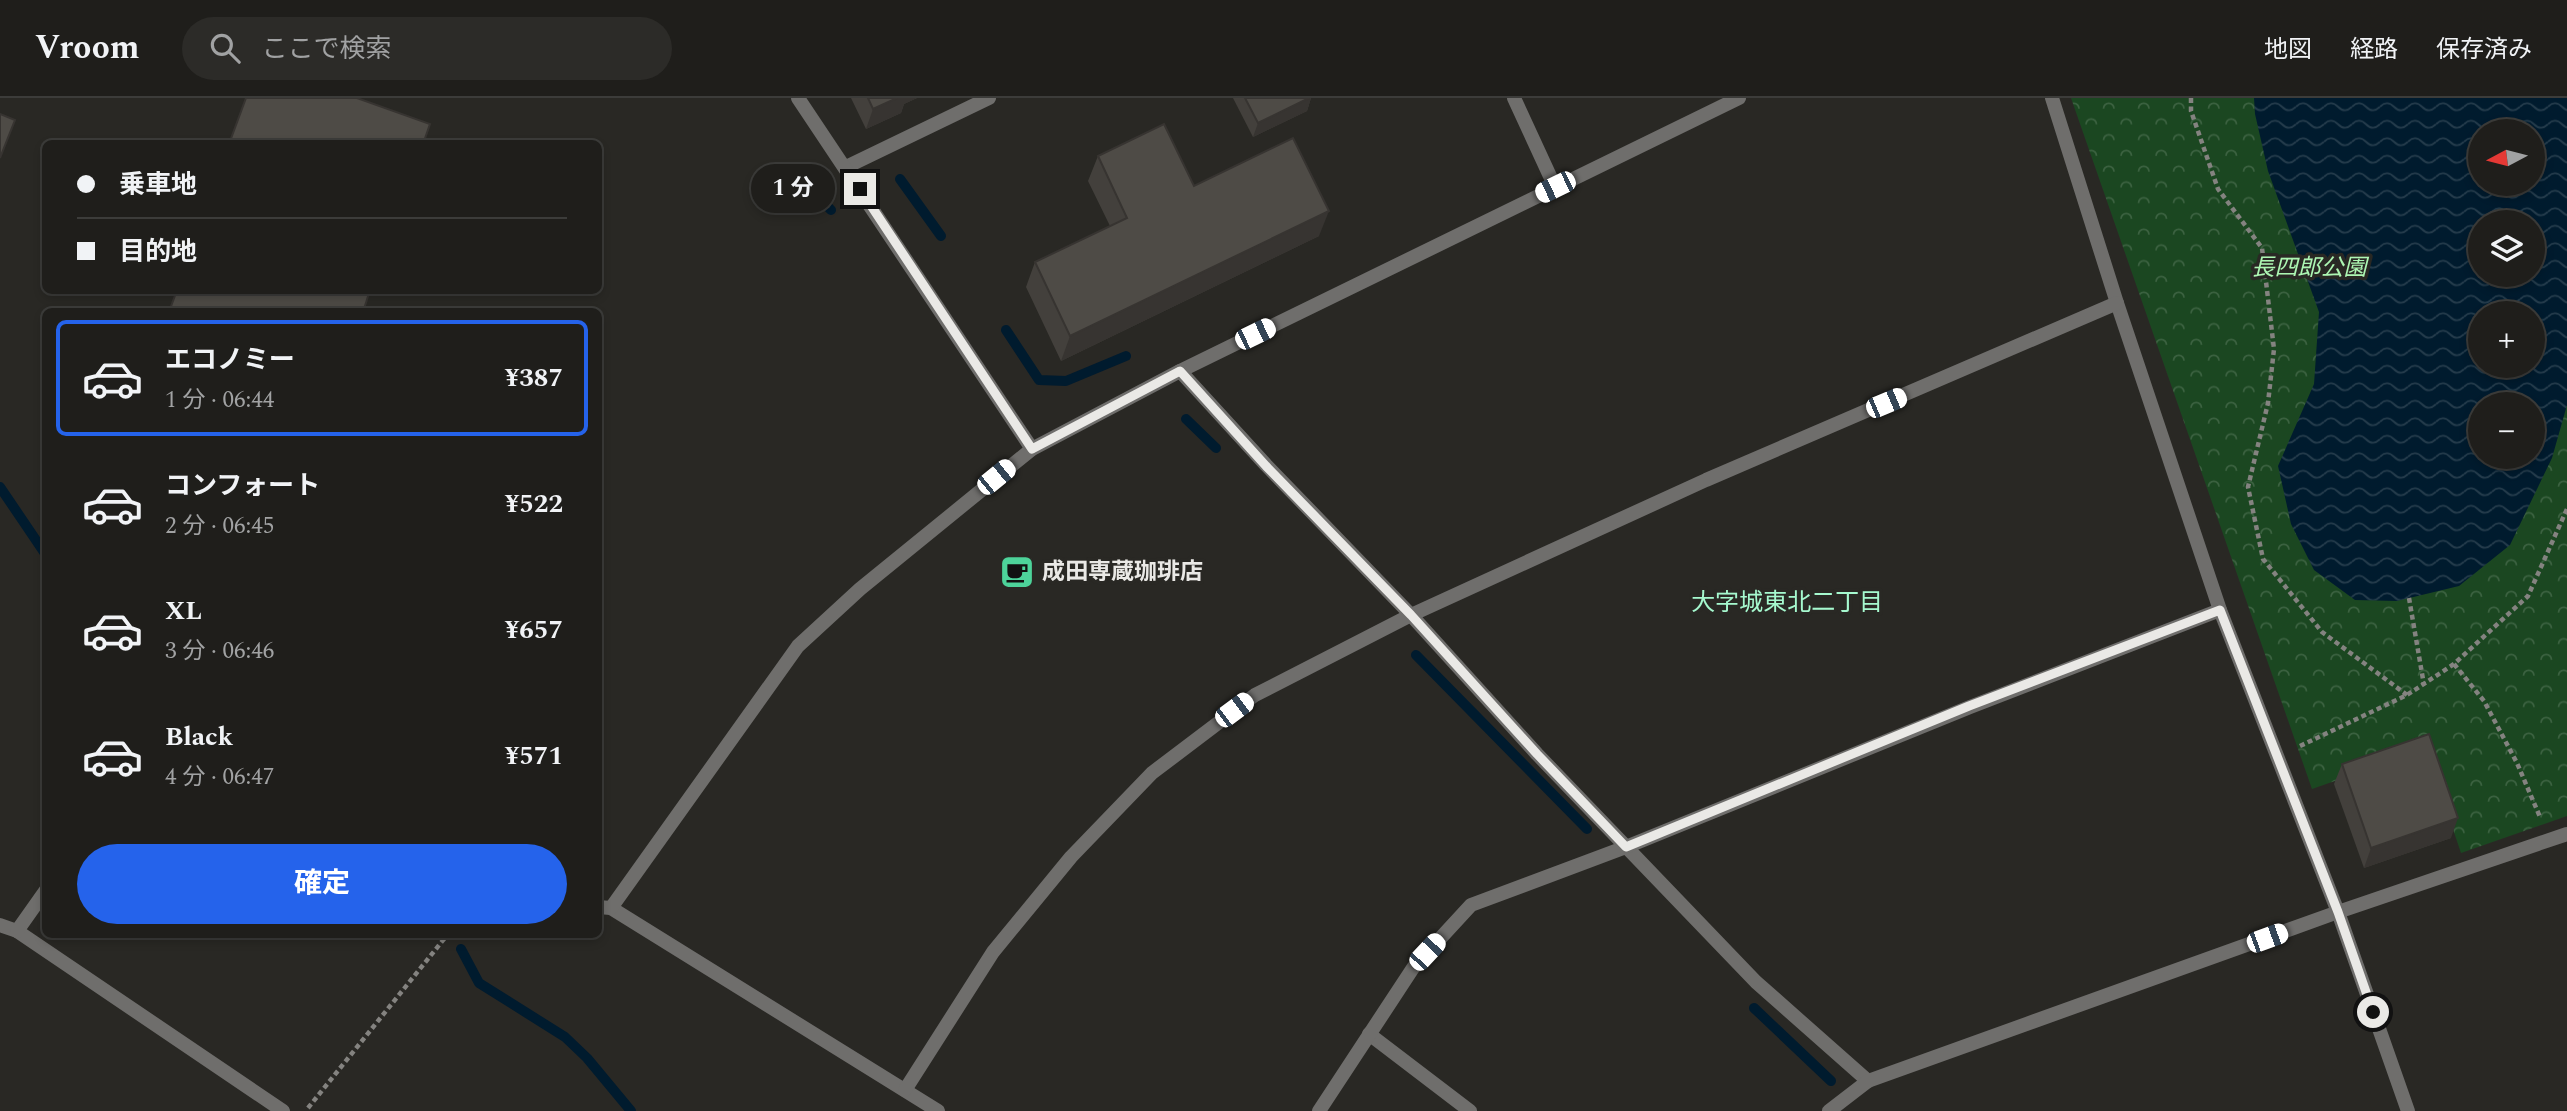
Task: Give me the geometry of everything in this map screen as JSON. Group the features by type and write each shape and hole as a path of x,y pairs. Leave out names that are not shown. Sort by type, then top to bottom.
{"street":[{"path":"798,98 1032,449"},
{"path":"846,167 989,98"},
{"path":"1514,98 1555,187"},
{"path":"938,1111 605,908 798,646 860,589 1032,449 1180,371 1739,98"},
{"path":"2052,98 2117,303 2220,610 2338,912 2408,1111"},
{"path":"905,1090 993,952 1070,857 1152,773 1255,695 1411,615 1706,480 2117,303"},
{"path":"1180,371 1266,466 1411,615 1537,754 1756,982 1868,1081"},
{"path":"1318,1111 1413,968 1471,905 1626,847 1969,706 2220,610"},
{"path":"1829,1111 1868,1081 2338,912 2566,838"},
{"path":"17,931 42,896"},
{"path":"0,925 17,931 283,1111"},
{"path":"1369,1034 1469,1111"}],"path":[{"path":"2191,98 2191,111 2218,188 2262,248 2274,349 2268,403 2248,488 2263,559 2322,632 2407,695"},
{"path":"2277,757 2407,695 2454,664 2528,596 2567,509"},
{"path":"2409,598 2424,685"},
{"path":"2454,664 2484,701 2517,763 2543,824"},
{"path":"305,1111 445,938"}],"green space":[{"name":"長四郎公園","path":"2071,98 2567,98 2567,816 2461,853 2426,749 2312,789"}],"water":[{"path":"2254,98 2567,98 2567,405 2552,458 2510,545 2459,586 2397,601 2355,600 2314,570 2291,524 2278,466 2314,384 2319,312 2268,171"}],"building":[{"path":"246,98 357,98 430,124 424,140 230,140"},
{"path":"868,98 897,98 873,109"},
{"path":"1245,98 1309,98 1258,123"},
{"path":"0,114 15,120 0,158"},
{"path":"1164,124 1194,186 1293,138 1329,211 1070,336 1035,262 1127,218 1098,156"},
{"path":"176,294 369,294 364,308 170,308"},
{"path":"2429,734 2458,818 2371,848 2342,764"}],"waterway":[{"path":"794,173 831,210"},
{"path":"900,179 941,236"},
{"path":"1006,330 1039,380 1066,381 1126,356"},
{"path":"1186,419 1216,448"},
{"path":"0,487 42,549"},
{"path":"1416,655 1587,829"},
{"path":"461,949 479,983 565,1037 587,1058 631,1111"},
{"path":"1754,1008 1831,1081"}],"place":[{"name":"成田専蔵珈琲店","path":"1017,572"}],"district":[{"name":"大字城東北二丁目","path":"1787,603"}],"route":[{"path":"860,189 1032,449 1180,371 1266,466 1411,615 1626,847 1969,706 2220,610 2338,912 2373,1012"}]}
